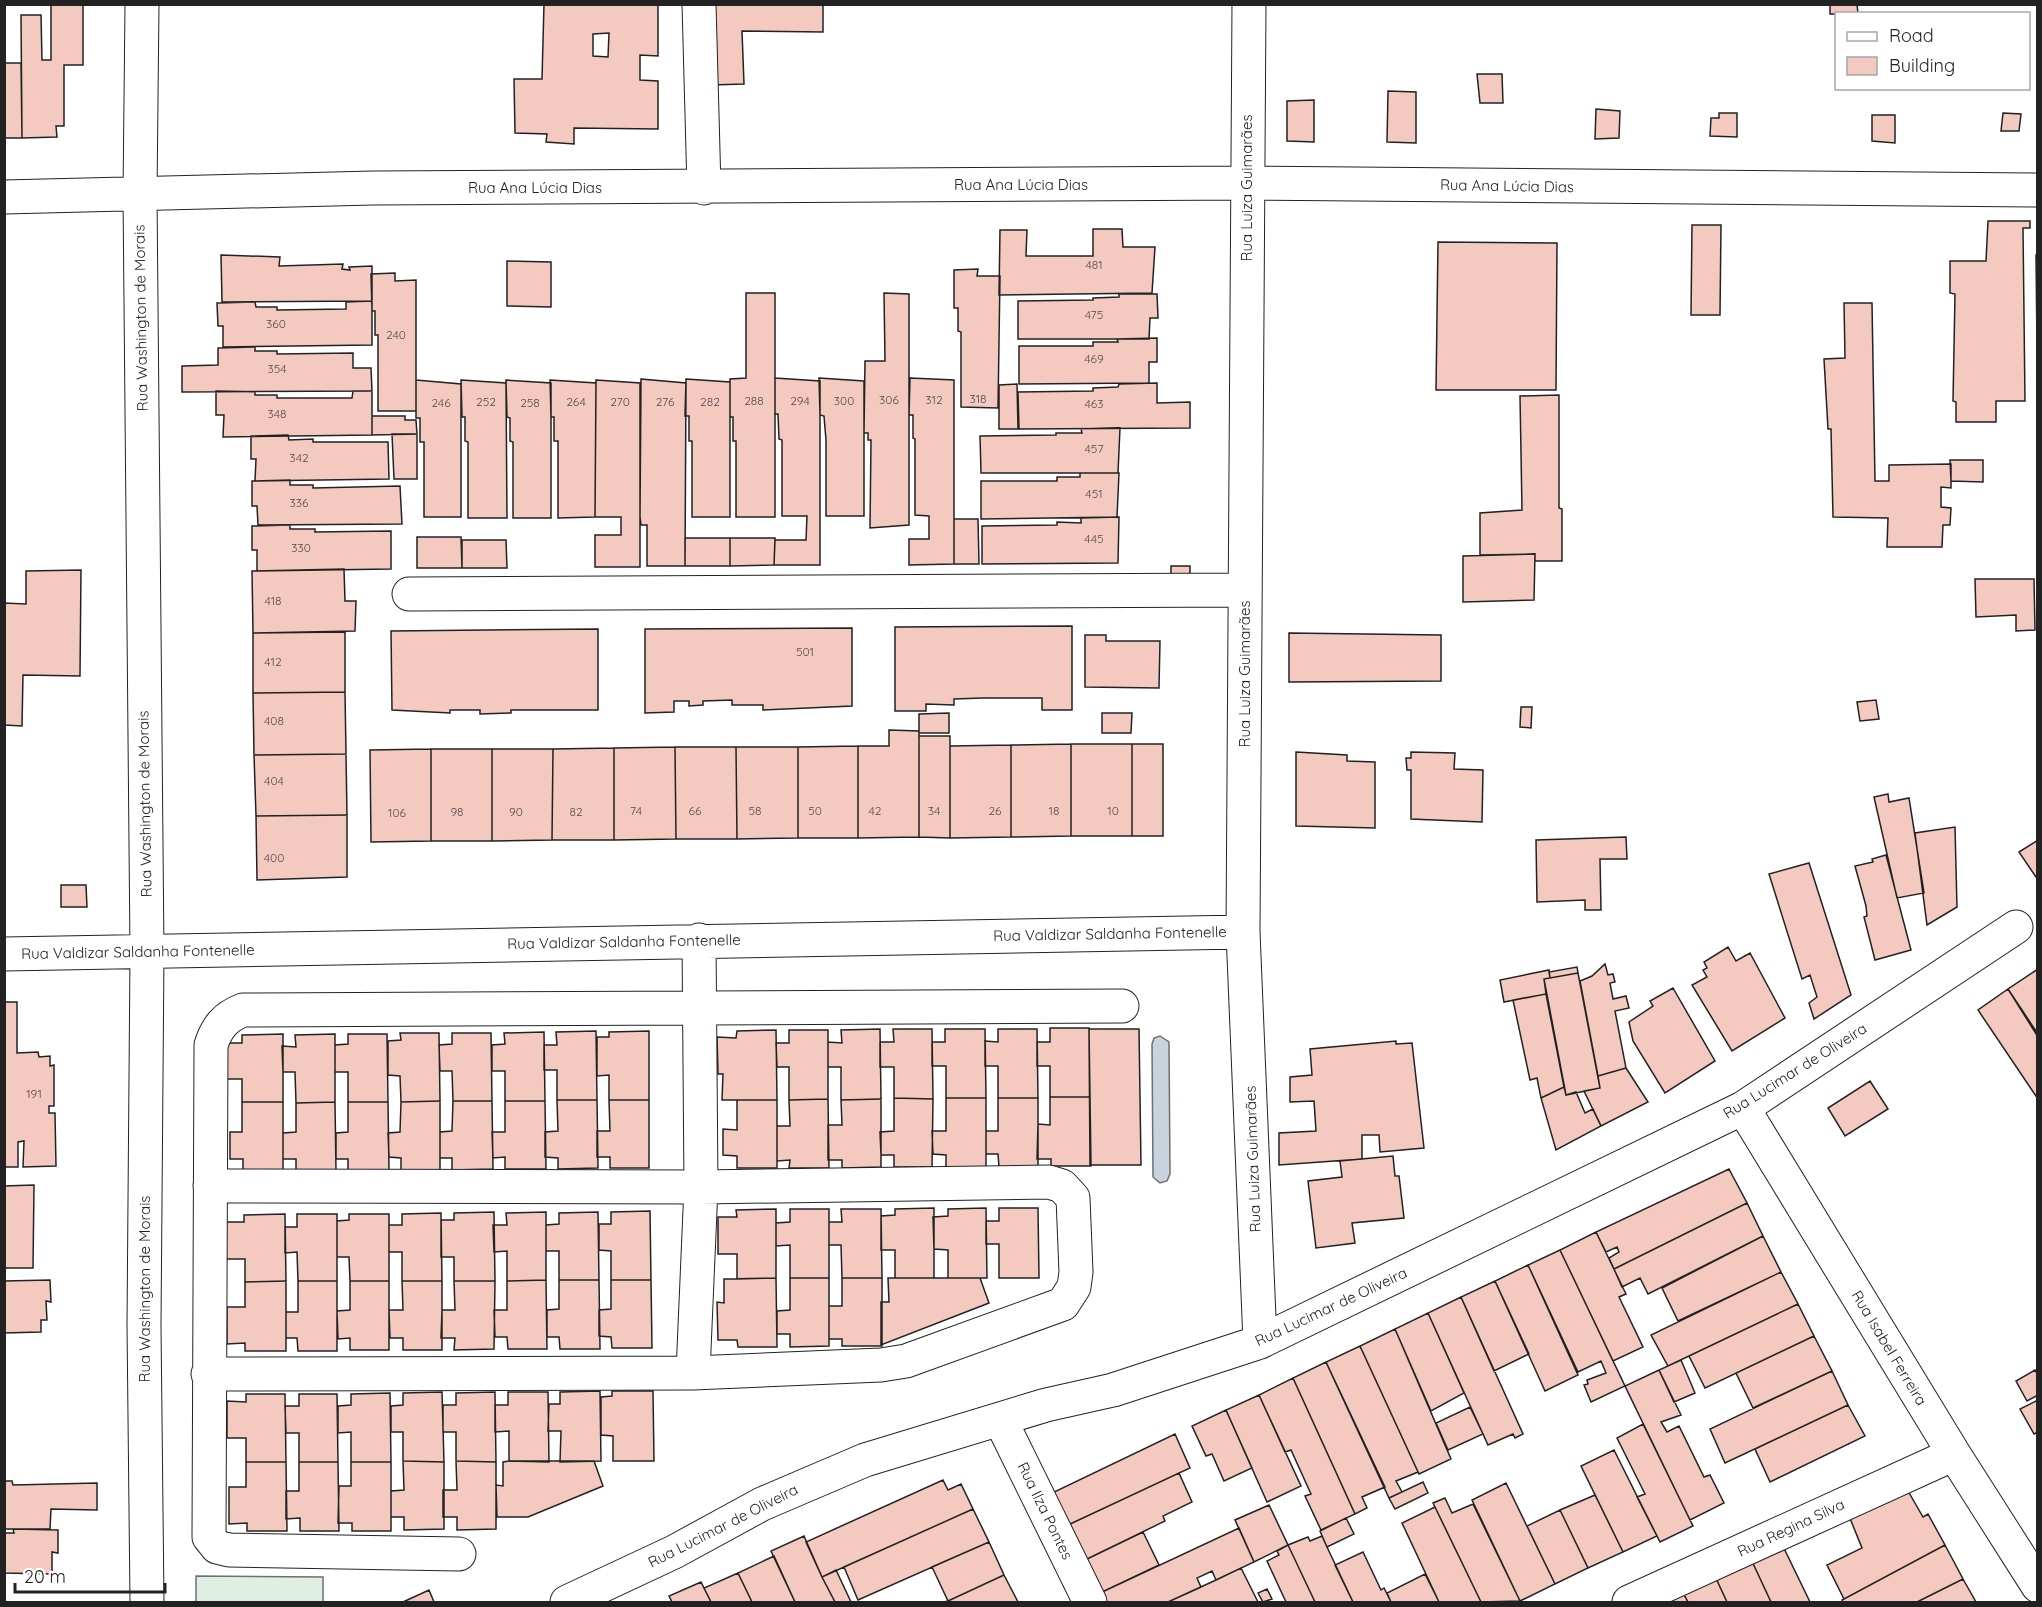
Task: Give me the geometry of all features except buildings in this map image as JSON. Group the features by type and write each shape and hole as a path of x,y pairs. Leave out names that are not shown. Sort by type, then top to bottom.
{"street":[{"name":"Rua Washington de Morais","path":"142,4 140,195 147,953 144,1325 147,1602"},
{"path":"699,4 704,188"},
{"name":"Rua Luiza Guimarães","path":"1249,4 1243,932 1260,1342"},
{"name":"Rua Ana Lúcia Dias","path":"4,197 373,188 704,188 1247,183 2037,190"},
{"path":"410,594 1245,590"},
{"name":"Rua Lucimar de Oliveira","path":"567,1602 674,1552 762,1504 865,1460 1000,1419 1113,1390 1260,1342 1743,1107 2016,927"},
{"name":"Rua Valdizar Saldanha Fontenelle","path":"4,954 1243,932"},
{"path":"693,1373 701,1188 699,940"},
{"path":"459,1554 229,1550 218,1547 209,1537 211,1045 216,1031 228,1016 243,1010 700,1006 1122,1006"},
{"name":"Rua Isabel Ferreira","path":"1743,1107 2037,1586"},
{"path":"208,1374 693,1373 881,1365 906,1361 1063,1304 1074,1287 1076,1272 1073,1198 1062,1186 1049,1182 701,1188 210,1186"},
{"name":"Rua Ilza Pontes","path":"1000,1419 1090,1602"},
{"name":"Rua Regina Silva","path":"1629,1602 1954,1454"}],"green space":[{"path":"196,1576 323,1577 323,1602 196,1602"}],"shaded area":[{"path":"1160,1036 1169,1042 1170,1174 1167,1181 1160,1183 1153,1177 1152,1044 1154,1038"}]}
